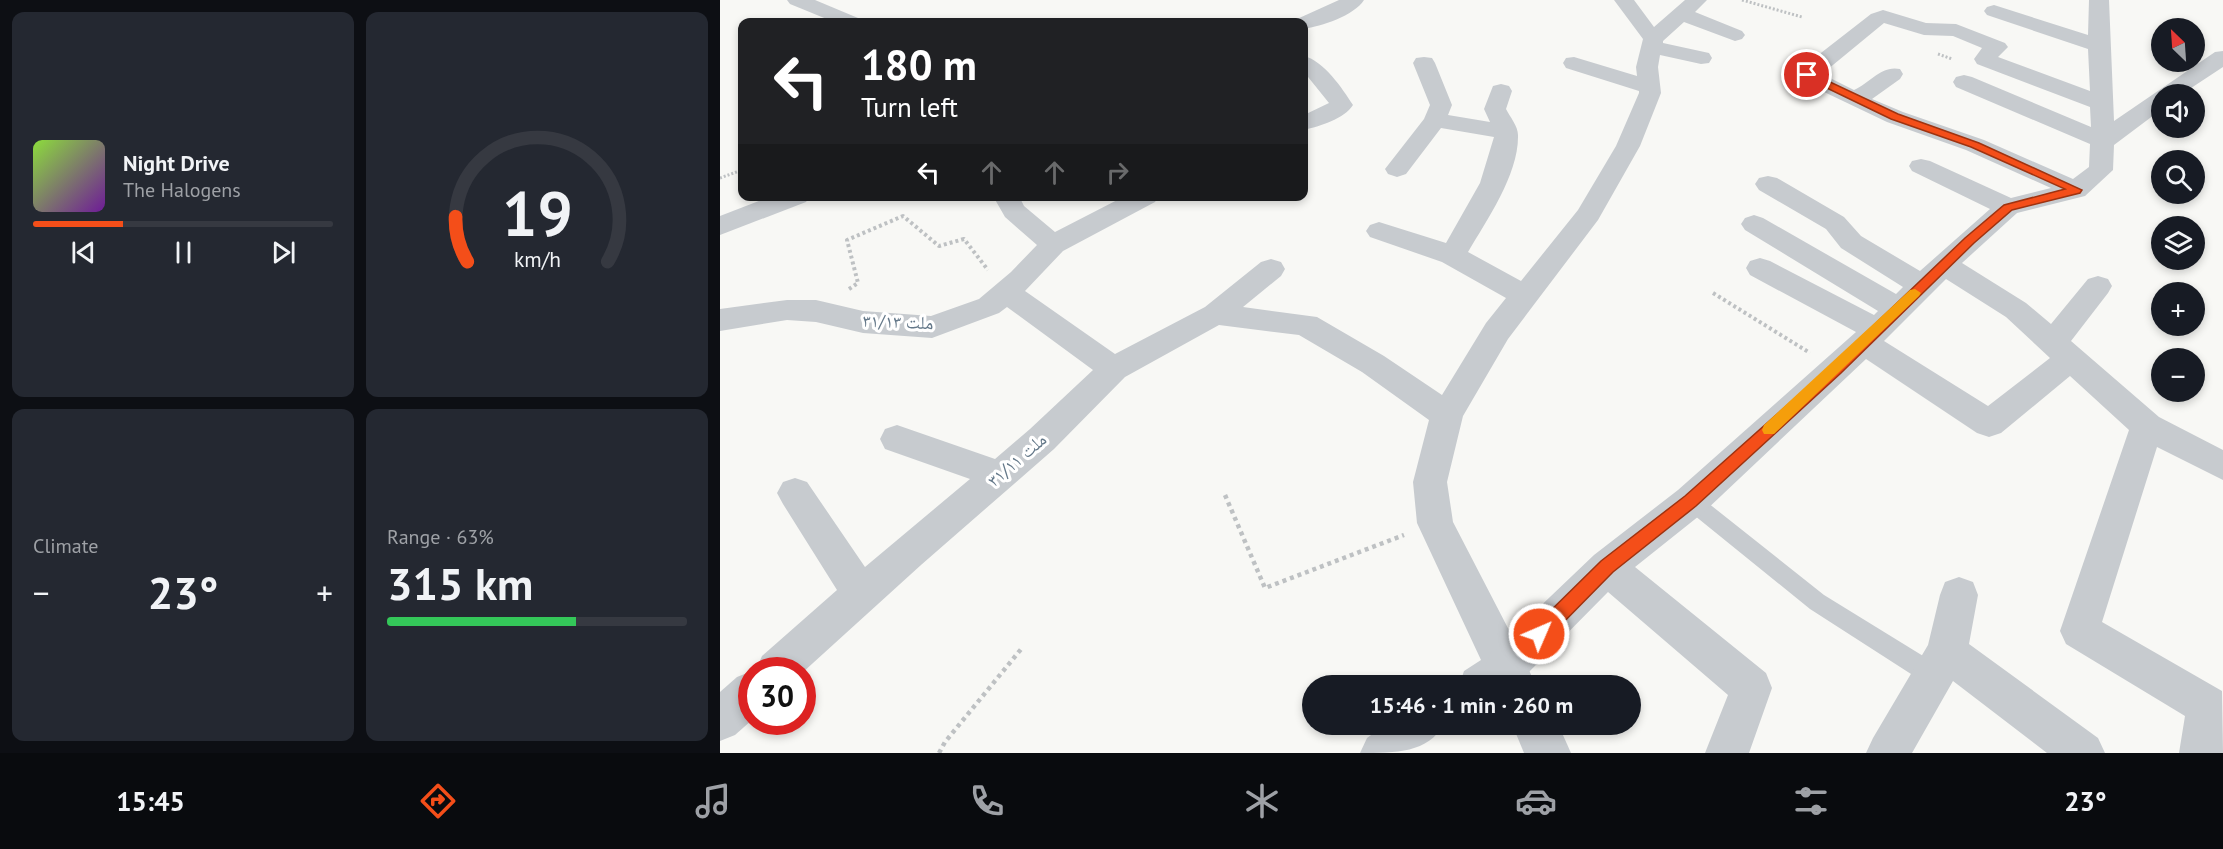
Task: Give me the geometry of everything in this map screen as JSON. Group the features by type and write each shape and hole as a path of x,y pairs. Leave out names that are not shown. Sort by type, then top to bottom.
{"street":[{"path":"797,0 841,18"},
{"path":"1308,21 1337,10 1354,0"},
{"path":"1624,0 1653,43 1701,58"},
{"path":"1504,675 1607,567 1691,501 1836,369 2008,207 2076,190 2101,170 2104,141 2100,103 2099,0"},
{"path":"2034,3 2098,38"},
{"path":"1498,675 1435,523 1430,482 1447,415 1497,331 1589,214 1628,146 1650,93 1647,67 1653,43 1690,7 1735,35"},
{"path":"1994,10 2098,38"},
{"path":"2076,190 1975,145 1895,117 1807,75 1883,16 1924,29 1956,30 1988,42 1998,47 1986,55 1985,59 2100,103"},
{"path":"2183,84 2223,57"},
{"path":"1398,169 1435,120 1441,105 1425,63"},
{"path":"1574,63 1649,87"},
{"path":"1308,65 1342,105 1323,117 1308,122"},
{"path":"1854,99 1870,91 1892,74"},
{"path":"1964,82 2104,141"},
{"path":"1452,255 1498,170 1506,132 1495,109 1501,91"},
{"path":"2104,141 2151,105"},
{"path":"1435,120 1506,132"},
{"path":"1921,166 2008,207"},
{"path":"1768,184 1835,223 1851,242 2016,310 2147,426 2223,466"},
{"path":"720,226 784,201"},
{"path":"1009,201 1014,211 1053,245"},
{"name":"ملت ۳۱/۱۳","path":"720,320 787,310 816,311 863,322 932,327 988,306 1053,245 1137,201"},
{"path":"1754,224 1880,327 1989,424 2061,351 2098,286"},
{"path":"1379,231 1452,255 1525,296"},
{"path":"1760,268 1880,327"},
{"name":"ملت ۳۱/۱۱","path":"791,657 1041,439 1114,369 1215,314 1271,269"},
{"path":"1005,291 1114,369"},
{"path":"1215,314 1306,325 1373,364 1447,415"},
{"path":"2147,426 2080,631 2207,706 2200,753"},
{"path":"897,439 1000,475"},
{"path":"795,493 861,595"},
{"path":"1607,567 1751,688 1727,753"},
{"path":"1888,753 1940,664 1959,595"},
{"path":"1940,664 2083,753"},
{"path":"720,720 738,704"},
{"path":"1382,753 1407,735"},
{"path":"1539,735 1548,753"}],"lane":[{"path":"1691,501 1817,602 1940,664"}],"path":[{"path":"1742,0 1802,17"},
{"path":"720,178 738,171"},
{"path":"816,311 858,283 847,240 903,216 939,246 964,239 1005,291"},
{"path":"1713,293 1836,369"},
{"path":"1225,495 1265,588 1435,523"},
{"path":"939,753 945,742 1022,648"}],"slow traffic":[{"path":"1769,430 1915,293"}],"route":[{"path":"1539,634 1607,567 1691,501 1836,369 1970,240 2008,207 2076,190 1975,145 1895,117 1807,75"}]}
